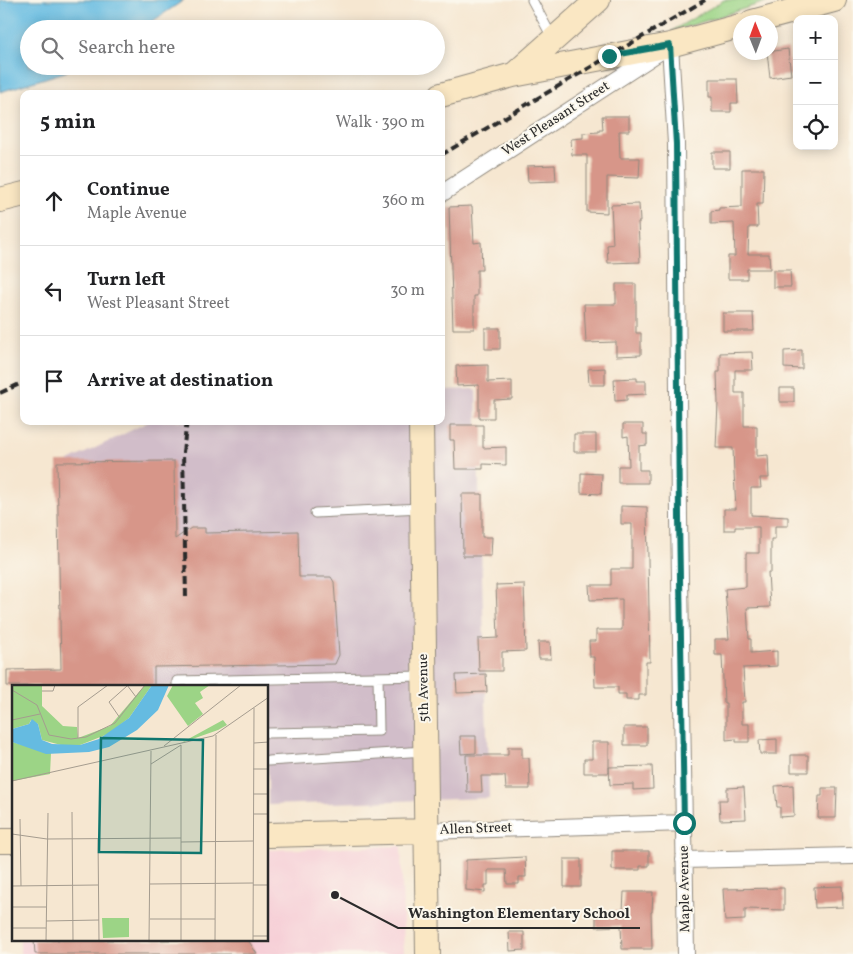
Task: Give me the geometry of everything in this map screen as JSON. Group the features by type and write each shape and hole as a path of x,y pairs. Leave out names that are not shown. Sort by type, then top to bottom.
{"street":[{"path":"514,75 598,0"},
{"path":"778,15 834,0"},
{"name":"West Pleasant Street","path":"445,94 514,75 670,45 733,28"},
{"name":"West Pleasant Street","path":"445,191 670,45"},
{"name":"Maple Avenue","path":"670,45 676,144 679,517 686,954"},
{"path":"0,200 20,195"},
{"name":"5th Avenue","path":"421,425 428,954"},
{"name":"Allen Street","path":"269,835 684,823"},
{"path":"684,860 853,856"}],"lane":[{"path":"532,0 553,40"},
{"path":"315,513 422,508"},
{"path":"177,685 177,681 424,676"},
{"path":"269,733 379,731 378,677"},
{"path":"269,761 425,751"}],"shaded area":[{"path":"476,389 489,798 269,805 269,685 74,685 67,462 142,425 445,425 445,390"},
{"path":"401,846 404,954 20,954 20,942 269,942 269,850"}],"green space":[{"path":"724,0 772,0 670,32"}],"water":[{"path":"0,0 184,0 154,20 20,20 20,75 55,75 0,92"}],"building":[{"path":"788,49 791,75 770,78 768,60 778,60 778,50"},
{"path":"709,79 737,79 738,103 731,103 731,112 712,112 712,97 709,97"},
{"path":"602,116 629,116 629,131 619,131 620,158 640,158 639,178 607,177 607,213 587,212 587,155 572,155 571,139 583,138 583,133 603,130"},
{"path":"712,152 730,152 730,168 712,168"},
{"path":"555,165 556,181 528,182 527,166"},
{"path":"742,169 764,169 763,204 757,204 758,227 749,227 748,254 769,254 770,269 747,269 747,279 728,279 728,256 735,256 734,223 711,224 711,211 719,210 719,208 742,207"},
{"path":"639,204 640,262 608,263 607,245 613,244 611,205"},
{"path":"472,206 474,243 481,242 482,270 477,270 477,296 474,296 474,329 453,329 449,207"},
{"path":"773,270 790,270 791,287 773,287"},
{"path":"616,284 636,284 636,333 641,333 641,355 616,356 616,342 586,343 584,304 616,304"},
{"path":"723,313 753,313 754,331 723,331"},
{"path":"485,328 500,328 500,349 485,349"},
{"path":"802,350 802,369 784,368 784,351"},
{"path":"752,352 753,370 735,370 735,393 744,393 744,426 757,426 757,456 768,455 769,478 760,478 761,488 751,488 751,515 788,517 788,526 775,526 775,539 771,539 771,572 768,572 770,607 747,608 751,653 777,651 777,666 743,668 745,702 742,702 742,724 749,724 749,742 736,742 736,739 726,740 726,703 724,703 722,655 715,655 715,639 729,639 725,589 746,587 746,553 759,553 759,527 735,527 735,530 724,530 724,509 736,509 733,448 716,448 717,372 720,372 720,353"},
{"path":"488,365 488,382 512,381 512,399 494,400 494,418 479,418 479,385 457,386 456,366"},
{"path":"605,368 605,385 589,385 588,369"},
{"path":"637,378 637,381 646,381 646,394 627,395 627,400 615,401 614,379"},
{"path":"780,388 794,388 794,402 780,402"},
{"path":"623,424 643,424 643,434 647,434 647,445 639,446 639,470 648,470 648,483 618,483 618,466 629,466 628,436 623,437"},
{"path":"450,425 483,425 483,448 506,447 506,465 483,464 483,469 455,469 454,440 450,440"},
{"path":"574,434 596,434 596,452 574,452"},
{"path":"174,461 175,539 191,528 205,528 205,533 298,531 299,577 331,577 334,582 339,655 335,664 154,667 154,685 7,686 7,670 61,669 57,462"},
{"path":"581,473 602,474 601,494 581,493"},
{"path":"462,494 482,494 482,537 492,537 491,556 463,556"},
{"path":"621,506 647,507 650,662 646,662 646,695 639,695 639,700 626,700 626,694 618,694 618,687 595,687 594,657 590,657 589,641 596,641 596,630 622,630 622,599 590,600 589,585 611,585 611,569 632,569 632,524 621,524"},
{"path":"524,584 526,651 502,652 502,671 479,671 478,639 498,638 496,585"},
{"path":"538,642 550,642 551,659 539,659"},
{"path":"486,674 487,692 457,693 456,675"},
{"path":"624,727 647,727 647,745 624,745"},
{"path":"460,736 476,736 476,753 461,754"},
{"path":"777,739 777,754 760,754 759,740"},
{"path":"592,742 609,742 609,773 584,773 584,759 592,759"},
{"path":"508,747 522,747 522,758 529,758 530,789 506,789 505,776 481,776 482,792 467,792 466,755 508,755"},
{"path":"791,755 808,755 808,772 791,772"},
{"path":"652,766 653,789 633,790 633,784 610,785 609,767"},
{"path":"793,785 794,816 780,817 780,807 777,807 775,786"},
{"path":"744,787 746,819 720,820 719,800 727,800 727,788"},
{"path":"822,788 837,788 836,818 818,818 819,796 822,796"},
{"path":"612,851 649,851 649,866 640,866 640,870 612,870"},
{"path":"525,857 526,877 519,877 519,884 507,884 506,870 488,870 488,885 485,885 485,892 466,890 466,860"},
{"path":"564,859 581,859 581,887 564,887"},
{"path":"842,886 843,907 815,908 814,887"},
{"path":"784,888 784,910 745,909 745,920 725,921 723,889"},
{"path":"624,892 653,892 651,912 652,949 622,949 621,926 596,927 596,912 623,911"},
{"path":"509,932 524,932 524,950 510,951"},
{"path":"34,942 249,942 257,954 35,954"}],"railway":[{"path":"445,153 705,0"},
{"path":"0,393 20,384"},
{"path":"186,425 183,452 186,597"}],"place":[{"name":"Washington Elementary School","path":"335,895"}],"route":[{"path":"609,56 670,45 676,144 684,823"}]}
